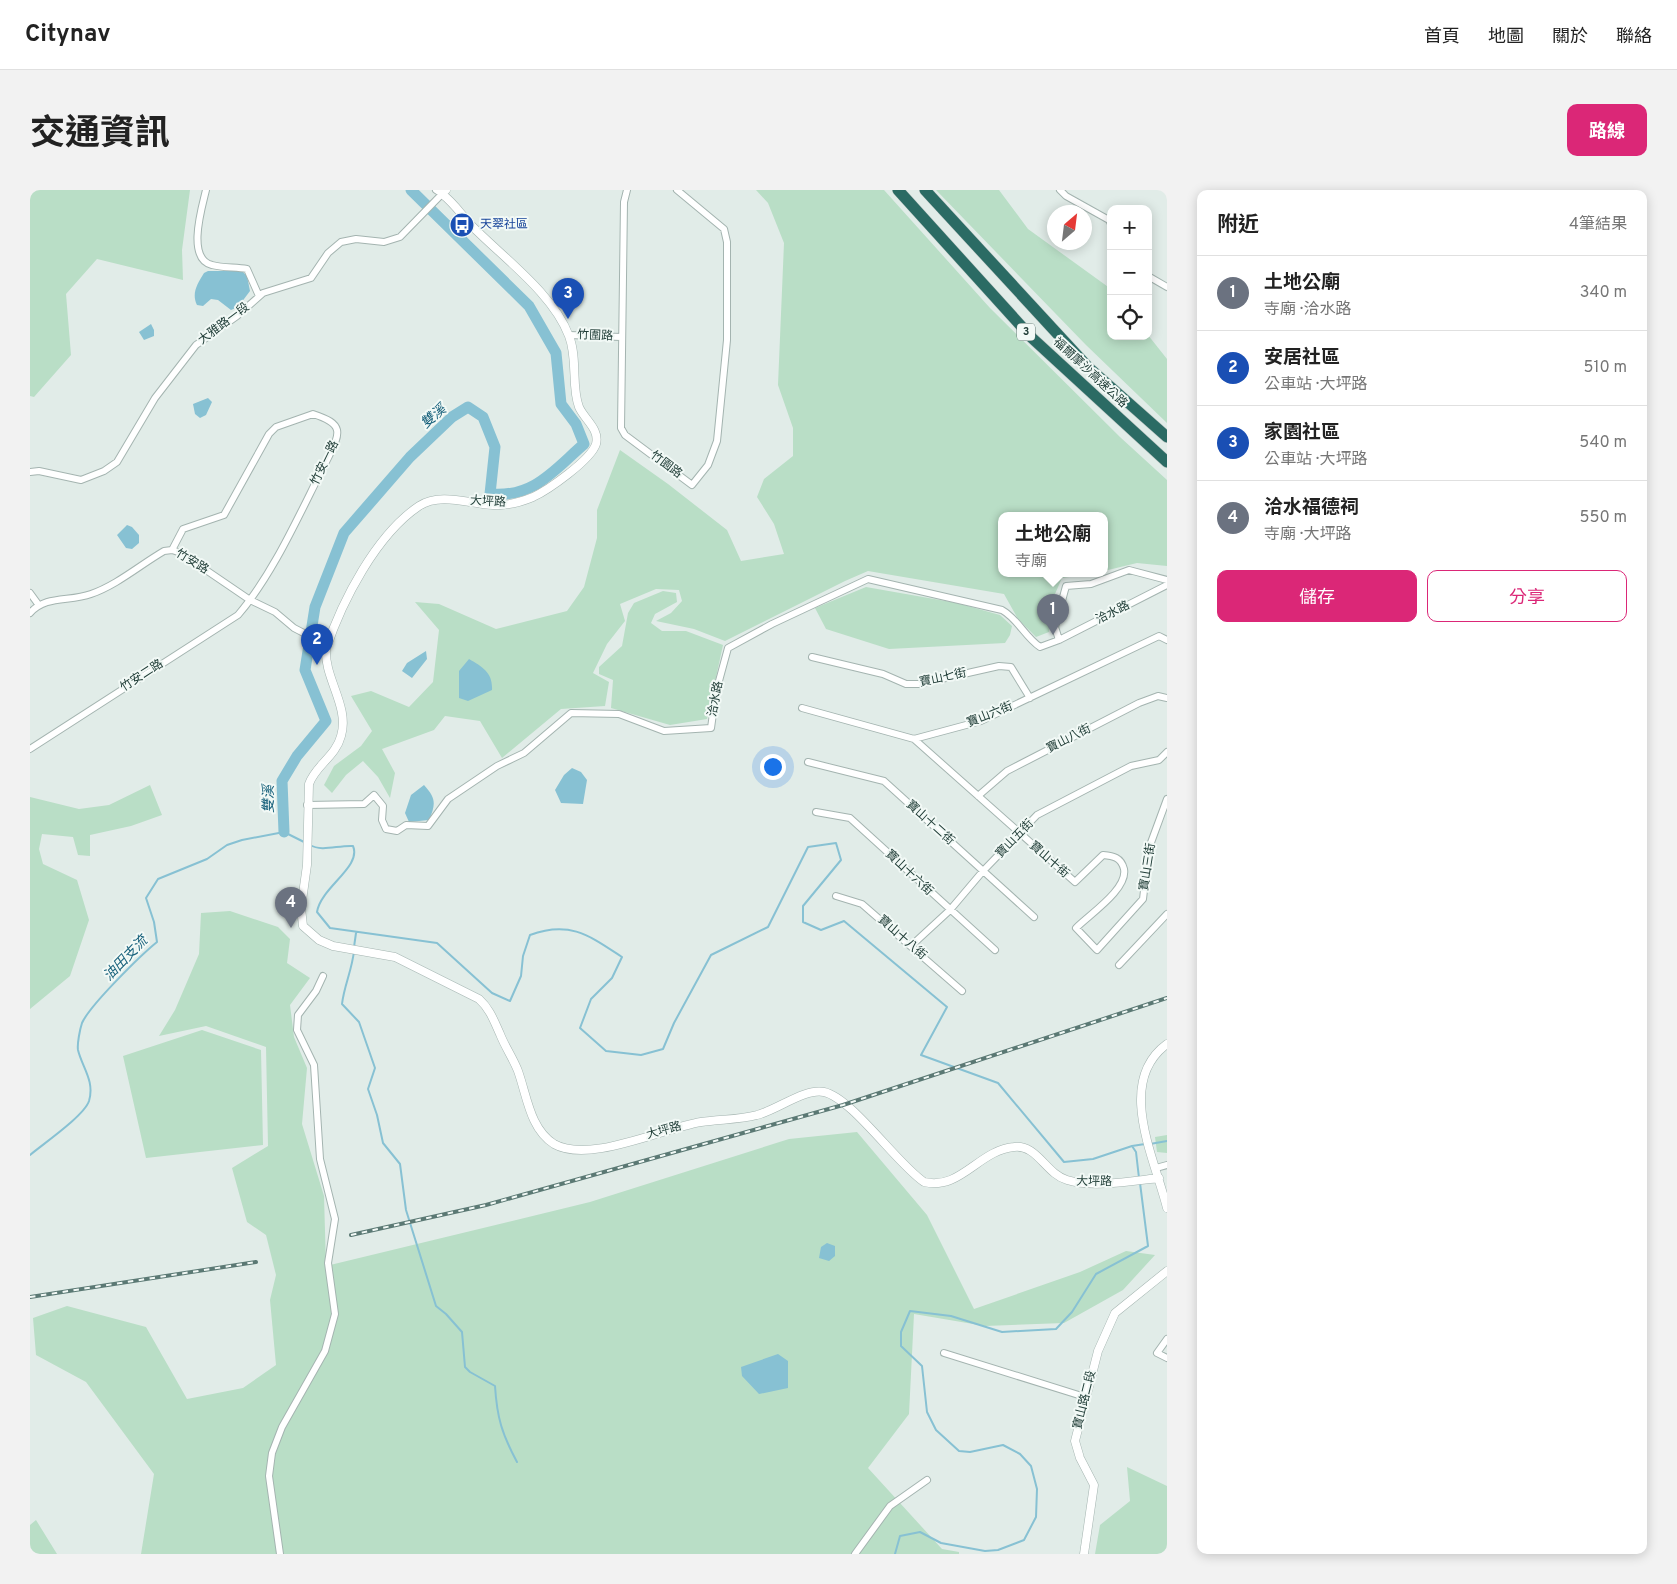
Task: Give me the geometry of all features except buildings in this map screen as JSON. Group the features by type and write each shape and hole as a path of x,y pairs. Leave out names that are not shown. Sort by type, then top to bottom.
{"highway":[{"name":"福爾摩沙高速公路","path":"898,190 1032,338 1167,462"},
{"name":"福爾摩沙高速公路","path":"925,190 1088,366 1167,437"}],"street":[{"path":"206,190 197,226 201,255 205,261 212,265 247,269 259,296"},
{"name":"竹園路","path":"627,190 624,202 621,428 625,434 692,485 708,465 718,441 727,340 727,242 724,229 677,190"},
{"path":"1060,190 1066,196 1107,219"},
{"name":"大雅路一段","path":"30,472 39,471 81,480 117,462 155,398 191,350 270,289 311,278 328,253 341,242 356,239 392,240 406,232 440,193"},
{"name":"大坪路","path":"440,193 541,294 562,320 573,348 579,406 596,437 596,444 590,454 536,496 521,501 494,505 437,500 420,505 381,544 362,571 346,599 327,645 325,658 339,702 342,730 335,749 311,778 307,805 307,865 300,908 303,926 320,940 348,950 384,955 406,962 483,1002 494,1018 518,1070 538,1128 547,1139 565,1148 582,1150 604,1147 701,1122 757,1115 807,1093 823,1091 836,1098 852,1111 924,1182 947,1183 984,1158 1006,1148 1018,1146 1029,1150 1051,1172 1070,1181 1134,1181 1159,1178"},
{"path":"1152,278 1167,286"},
{"name":"竹圍路","path":"569,335 621,337"},
{"name":"竹安一路","path":"172,550 183,529 224,515 269,434 276,427 313,414 335,425 339,432 338,439 251,600"},
{"name":"竹安路","path":"38,604 90,595 114,583 164,551 172,550 181,553 251,600 275,612 294,628 327,645"},
{"path":"1059,640 1055,627 1066,586 1091,584 1129,570 1167,580"},
{"name":"洽水路","path":"307,805 364,804 374,795 383,806 382,820 386,829 397,831 406,824 428,826 448,799 497,766 524,753 571,713 620,714 664,731 711,728 716,692 728,648 772,624 868,579 1002,610 1011,616 1032,641 1040,646 1059,640 1167,585"},
{"path":"30,593 38,604 30,614"},
{"name":"竹安二路","path":"30,749 238,615 251,600"},
{"name":"寶山六街","path":"914,739 981,721 1159,636 1167,640"},
{"name":"寶山七街","path":"812,657 883,674 906,684 999,666 1011,667 1030,698"},
{"name":"寶山八街","path":"978,796 1007,771 1139,704 1158,696 1167,698"},
{"path":"802,708 914,739"},
{"name":"寶山十街","path":"914,739 1075,882 1103,855 1115,856 1123,863 1125,876 1120,887 1076,928 1097,950"},
{"name":"寶山五街","path":"912,946 950,910 983,871 1037,815 1131,766 1158,760 1167,752"},
{"name":"寶山十二街","path":"808,762 884,781 1034,917"},
{"name":"寶山三街","path":"1097,950 1143,899 1150,848 1167,799"},
{"name":"寶山十六街","path":"816,812 850,818 995,950"},
{"name":"寶山十八街","path":"836,896 862,904 962,991"},
{"path":"1119,965 1167,914"},
{"path":"280,1554 269,1476 272,1453 282,1427 325,1351 335,1314 328,1264 335,1219 320,1159 314,1065 297,1030 298,1015 316,991 323,976"},
{"path":"1167,1044 1154,1055 1144,1075 1141,1112 1167,1208"},
{"path":"1156,1168 1167,1165"},
{"name":"寶山路二段","path":"1084,1554 1094,1484 1080,1458 1075,1441 1098,1351 1112,1317 1121,1306 1167,1271"},
{"path":"1167,1339 1157,1353 1167,1358"},
{"path":"944,1353 1085,1397"},
{"path":"855,1554 890,1506 927,1480"}],"green space":[{"path":"30,190 190,190 182,250 183,280 97,259 66,294 71,355 34,397 30,396"},
{"path":"756,190 884,190 990,308 1120,437 1167,480 1167,566 1137,563 1108,570 1108,512 998,512 998,577 1069,577 1062,578 1051,603 1049,632 1036,637 1018,619 1004,594 868,571 725,641 694,629 656,621 671,613 682,601 679,590 656,589 620,604 625,621 607,644 593,673 609,682 605,706 561,709 502,758 480,721 445,716 434,730 382,749 395,773 390,798 378,777 363,761 346,775 332,793 324,785 334,766 361,746 372,731 351,696 371,691 409,707 433,682 439,630 415,602 439,604 496,629 567,611 584,587 597,538 597,510 620,450 668,484 727,530 741,561 784,554 774,524 757,497 764,479 793,456 793,428 778,385 784,243 768,203"},
{"path":"936,190 999,190 1028,229 1047,243 1047,250 1057,250 1107,286 1107,340 1152,340 1167,359 1167,423 1086,345"},
{"path":"866,587 957,603 1000,615 1012,626 1010,635 1005,643 889,649 826,629 815,608"},
{"path":"663,591 676,593 677,602 655,614 651,623 662,631 686,631 723,645 707,719 670,725 611,708 613,680 599,674 599,667 622,646 628,613 634,603"},
{"path":"150,785 162,815 131,826 90,835 90,856 78,855 73,837 42,834 39,849 43,864 77,880 89,920 70,976 30,1009 30,797 79,809 109,805"},
{"path":"230,911 278,927 290,939 287,963 310,978 290,1005 294,1037 307,1068 302,1124 324,1196 326,1266 590,1202 789,1139 857,1132 927,1215 974,1309 1080,1272 1126,1251 1155,1255 1123,1290 1064,1323 985,1326 914,1314 909,1414 868,1468 942,1549 959,1552 959,1554 141,1554 154,1474 86,1382 36,1355 33,1318 67,1306 146,1327 187,1399 243,1388 276,1365 270,1300 276,1275 266,1235 247,1222 232,1168 268,1146 266,1047 206,1026 159,1036 175,1010 199,954 201,913"},
{"path":"202,1030 261,1050 263,1145 146,1158 123,1056"},
{"path":"1167,1135 1167,1153 1157,1152 1155,1137"},
{"path":"1127,1467 1167,1486 1167,1554 1095,1554 1100,1525 1130,1501"},
{"path":"36,1520 57,1554 30,1554 30,1525"}],"water":[{"path":"208,271 242,271 247,276 250,291 238,307 231,310 218,300 211,299 203,306 197,305 195,301 196,288 204,273"},
{"path":"151,324 154,336 144,340 139,332"},
{"path":"208,398 212,402 206,415 200,418 195,414 193,404"},
{"path":"127,525 132,527 139,535 139,543 132,549 126,548 117,535"},
{"path":"426,651 427,659 412,678 402,671 407,663"},
{"path":"469,659 479,665 489,675 492,690 468,701 459,698 459,671"},
{"path":"572,768 581,772 587,780 583,804 561,803 555,790 564,775"},
{"path":"424,785 434,801 429,820 409,822 405,813 411,795"},
{"path":"827,1243 835,1246 835,1256 829,1261 819,1258 821,1247"},
{"path":"778,1354 788,1361 788,1388 759,1394 742,1376 741,1367"}],"waterway":[{"name":"雙溪","path":"284,832 282,781 297,756 326,721 305,670 315,607 344,533 410,457 452,417 468,407 483,417 495,447 490,494 519,492 531,487 553,472 584,444 576,424 561,404 556,353 529,306 411,190"},
{"name":"油田支流","path":"30,1155 72,1122 89,1101 89,1081 78,1050 82,1023 105,993 157,942 154,922 146,898 158,879 207,859 227,845 242,840 284,832 306,843"},
{"path":"310,845 320,848 353,846 352,862 326,894 317,912 330,928 437,943 492,993 510,1001 521,976 523,956 530,935 557,929 568,930 579,932 610,949 622,957 612,978 591,999 580,1028 606,1051 641,1055 663,1049 674,1023 711,955 768,927 808,847 836,843 841,860 803,906 803,922 821,930 844,921 947,1007 921,1055 998,1083 1064,1162 1093,1159 1132,1146 1136,1152 1139,1178"},
{"path":"354,947 356,933"},
{"path":"354,951 342,1004 359,1022 375,1068 368,1089 377,1115 383,1143 400,1164 406,1210 436,1306 462,1332 465,1367 470,1372 495,1386 501,1426 517,1462"},
{"path":"1150,1144 1167,1141"},
{"path":"1132,1146 1145,1144"},
{"path":"895,1554 900,1536 920,1532 941,1543 985,1551 998,1550 1024,1540 1036,1517 1037,1489 1031,1466 1020,1454 1003,1445 970,1452 959,1451 936,1430 927,1412 922,1366 901,1346 901,1332 910,1311 951,1316 1002,1332 1056,1329 1072,1312 1096,1274 1148,1246 1140,1183"}],"railway":[{"path":"351,1235 486,1205 843,1105 1167,998"},
{"path":"30,1297 256,1262"}],"place":[{"name":"天翠社區","path":"462,225"},
{"name":"家園社區","path":"568,319"},
{"name":"土地公廟","path":"1053,635"},
{"name":"安居社區","path":"317,665"},
{"name":"洽水福德祠","path":"291,928"}]}
